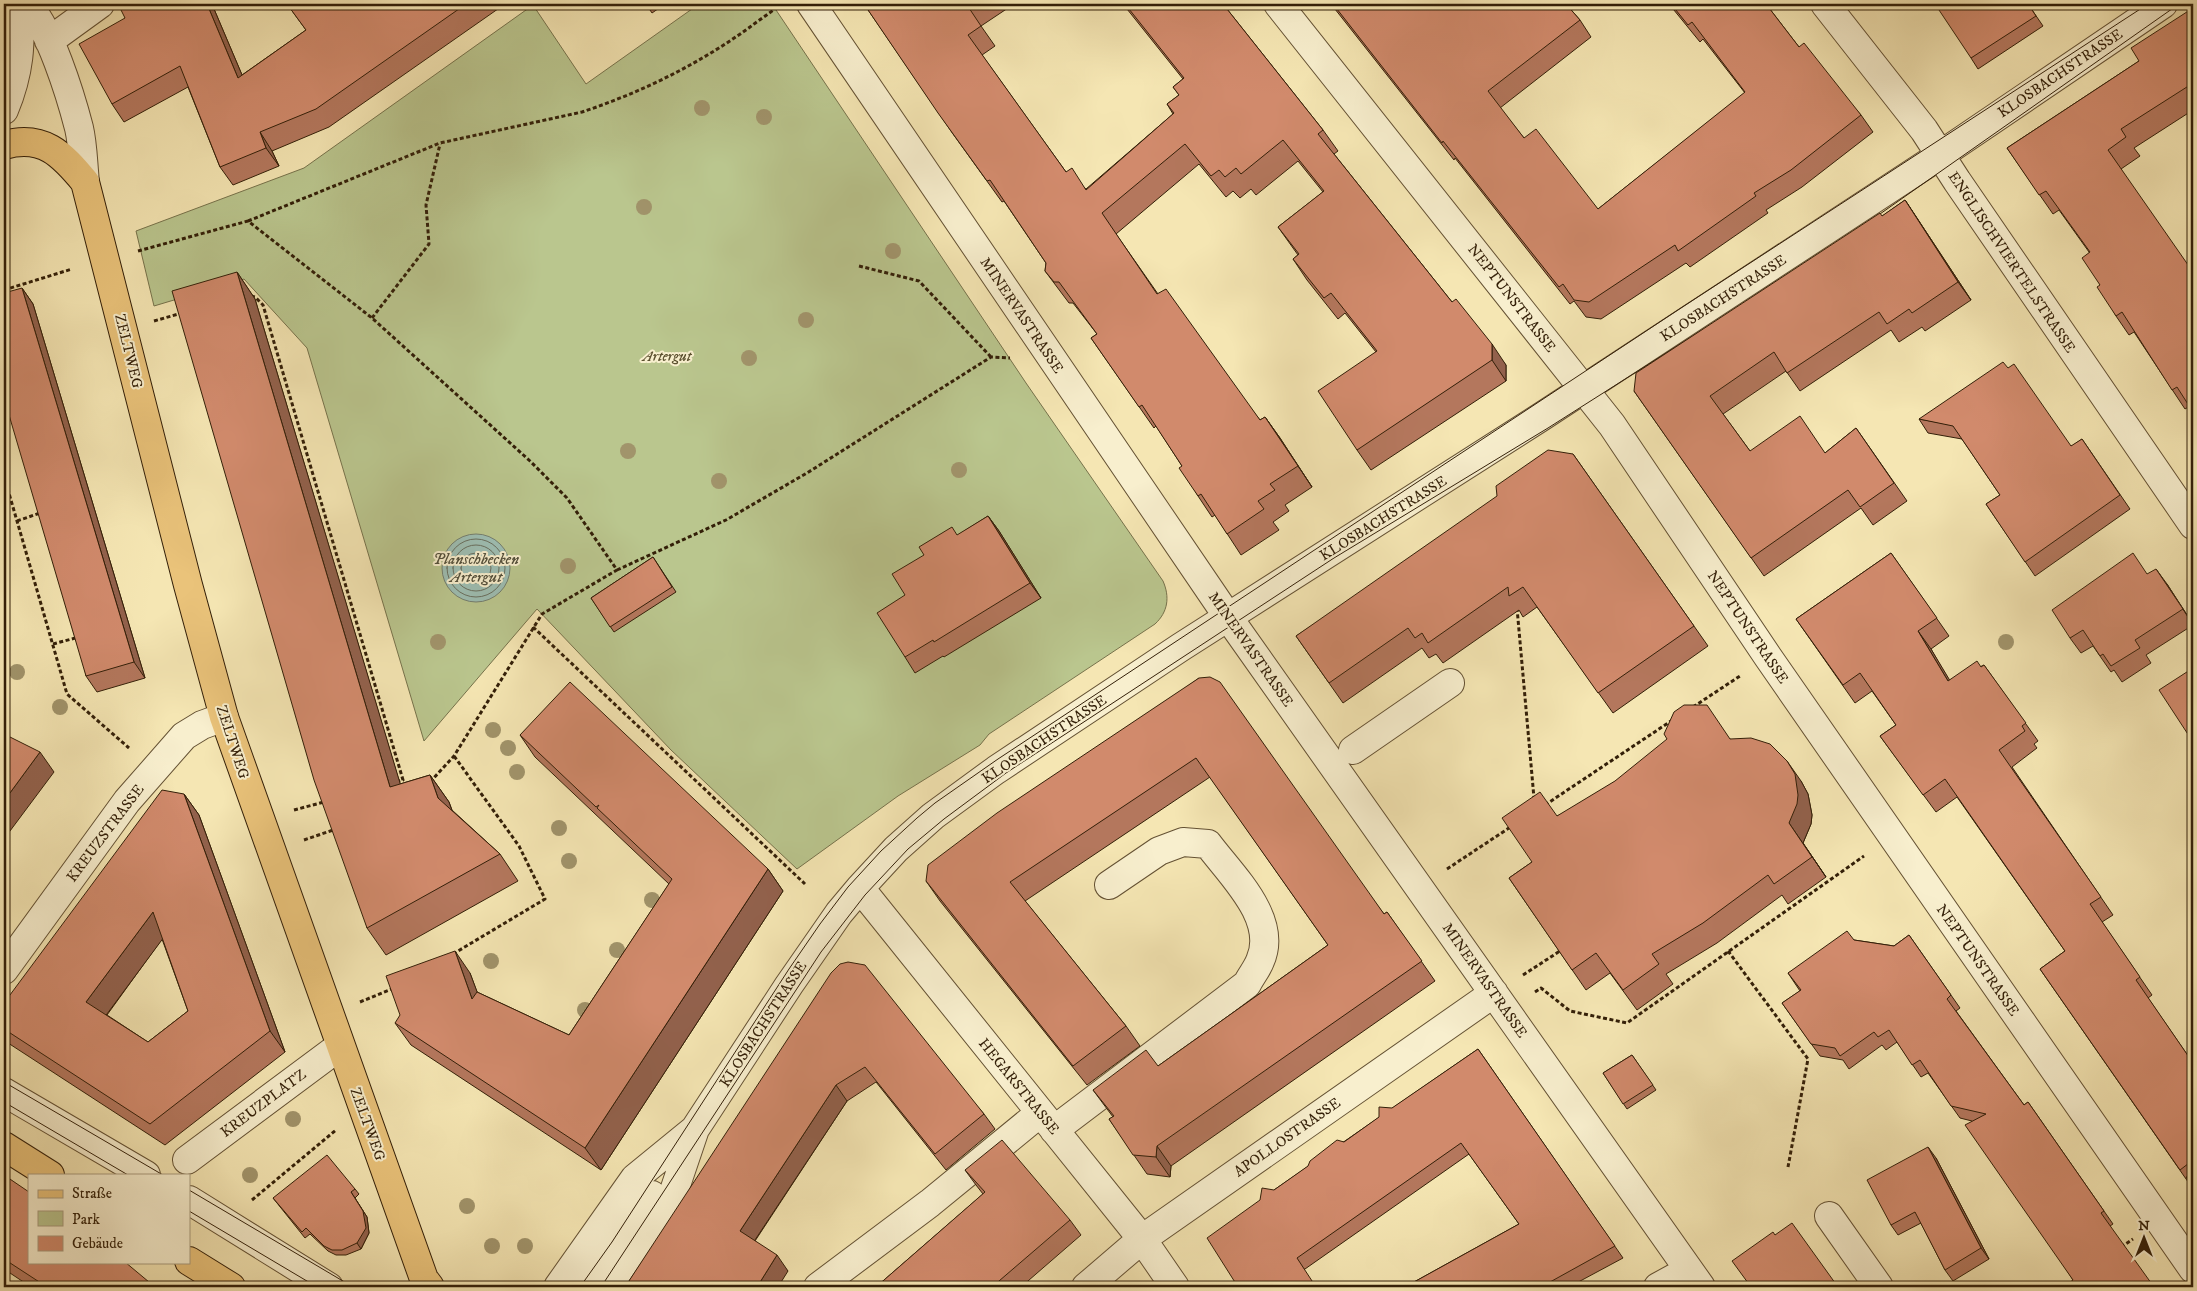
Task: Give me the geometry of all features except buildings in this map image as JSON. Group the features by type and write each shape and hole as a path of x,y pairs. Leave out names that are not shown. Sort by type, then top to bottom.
{"main road":[{"name":"ZELTWEG","path":"4,145 16,141 34,142 52,148 66,159 85,182 224,718 424,1279 430,1287"},
{"path":"4,1146 48,1174"},
{"path":"190,1262 231,1287"}],"street":[{"path":"4,110 18,68 21,30 19,4"},
{"name":"ZELTWEG","path":"26,4 33,10 49,40 80,130 85,182"},
{"path":"49,40 100,4"},
{"name":"NEPTUNSTRASSE","path":"1278,4 1612,425 1774,665 2193,1269"},
{"name":"ENGLISCHVIERTELSTRASSE","path":"1825,4 1924,130 1939,156 2193,525"},
{"name":"KLOSBACHSTRASSE","path":"616,1287 671,1200 695,1129 834,920 896,849 966,791 1228,617 1584,389 1939,156 2164,4"},
{"name":"MINERVASTRASSE","path":"820,9 1228,617 1695,1278"},
{"path":"1353,750 1450,683"},
{"name":"KREUZSTRASSE","path":"4,970 127,801 184,736 202,724 224,718"},
{"path":"818,1287 930,1203 1247,984 1261,959 1265,932 1257,908 1208,844 1182,842 1159,851 1109,885"},
{"name":"HEGARSTRASSE","path":"860,888 1142,1238 1175,1287"},
{"name":"APOLLOSTRASSE","path":"1086,1287 1142,1238 1494,993"},
{"name":"KREUZPLATZ","path":"187,1160 340,1046"},
{"path":"4,1092 144,1174"},
{"path":"592,1287 695,1129"},
{"name":"KLOSBACHSTRASSE","path":"558,1287 635,1178 695,1129"},
{"path":"190,1201 329,1287"},
{"path":"1829,1216 1879,1287"},
{"path":"1658,1287 1695,1278"}],"path":[{"path":"140,251 248,221 440,143 582,112 599,106 668,77 728,43 780,4"},
{"path":"372,318 429,244 426,205 440,143"},
{"path":"248,221 372,318 530,461 567,498 617,570"},
{"path":"859,266 918,281 991,357"},
{"path":"4,290 73,269"},
{"path":"248,296 255,296 263,305 266,314 403,780 394,783"},
{"path":"149,322 186,312"},
{"path":"428,785 454,756 542,614 617,570 734,515 807,473 991,357 1010,358 1018,356"},
{"path":"4,476 67,694 134,752"},
{"path":"17,521 44,511"},
{"path":"1516,600 1534,802"},
{"path":"533,627 805,884"},
{"path":"53,644 81,636"},
{"path":"1690,709 1748,671"},
{"path":"1543,806 1674,720"},
{"path":"447,957 545,899 519,846 454,756"},
{"path":"286,812 331,800"},
{"path":"1440,874 1519,822"},
{"path":"296,843 340,828"},
{"path":"1534,993 1541,988 1570,1011 1628,1023 1865,855"},
{"path":"1533,968 1560,951"},
{"path":"1728,952 1808,1059 1788,1167"},
{"path":"355,1004 398,986"},
{"path":"250,1202 340,1127"},
{"path":"2118,1249 2134,1239"}],"green space":[{"name":"Artergut","path":"699,4 772,4 1026,383 1163,581 1167,593 1165,609 1155,624 989,734 980,745 898,796 797,869 671,750 537,609 424,741 307,348 244,279 154,306 136,231 304,168 533,5 586,84"}],"water":[{"name":"Planschbecken Artergut","path":"483,534 495,540 504,549 510,561 508,581 500,592 483,602 469,602 452,592 444,581 442,561 452,544 463,536"}],"tram line":[{"path":"580,1287 612,1242 820,924 848,887 881,851 935,803 998,759 1684,306 2148,4"},
{"path":"1870,221 2179,4"},
{"path":"601,1287 821,952 865,895 908,849 944,819 1006,773 1334,558 1548,428 1704,329"},
{"path":"4,1082 161,1174"},
{"path":"4,1102 126,1174"},
{"path":"190,1191 353,1287"},
{"path":"190,1212 317,1287"}]}
